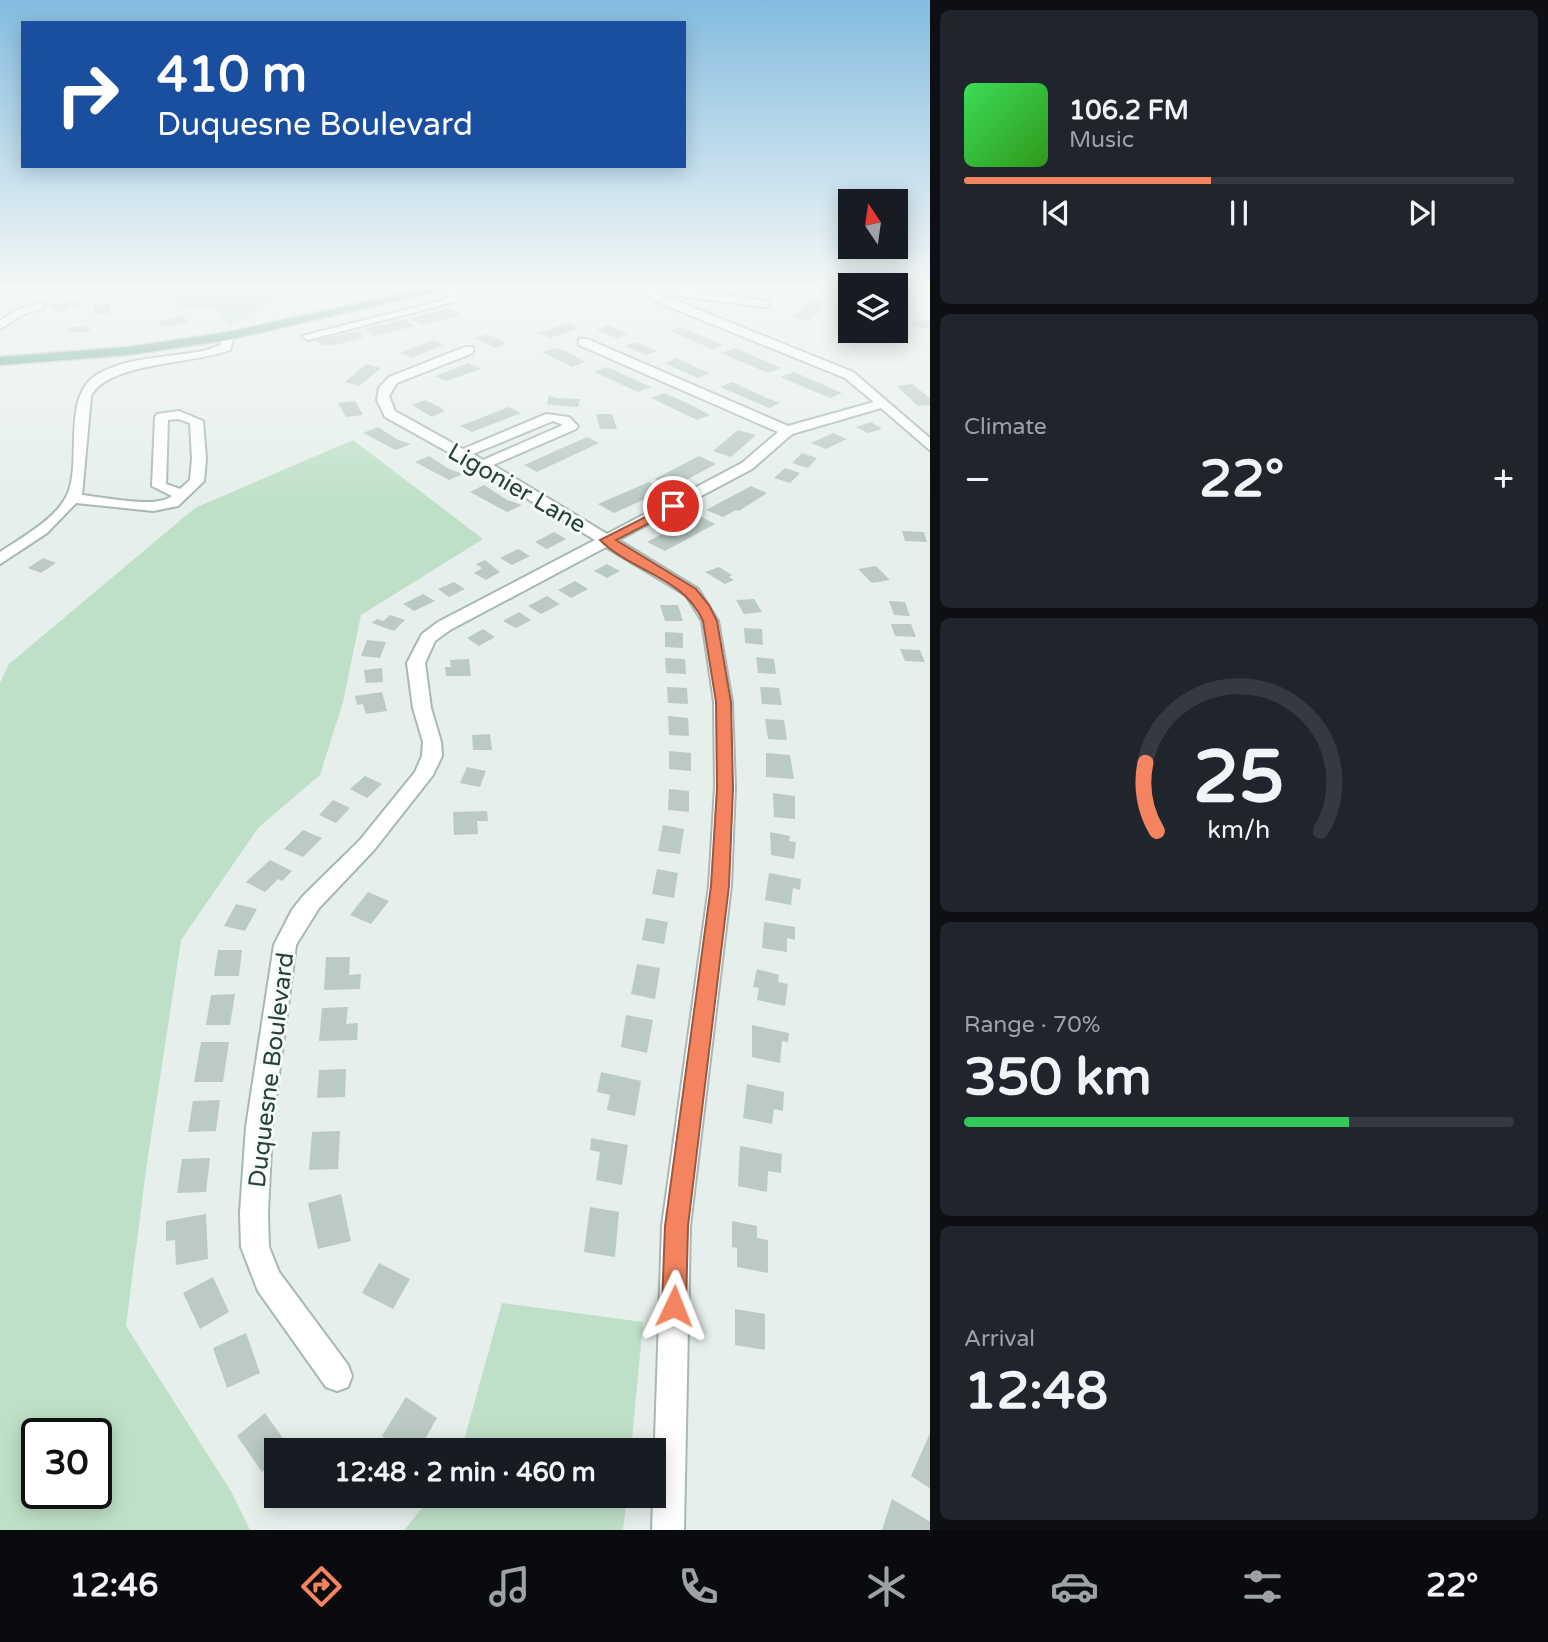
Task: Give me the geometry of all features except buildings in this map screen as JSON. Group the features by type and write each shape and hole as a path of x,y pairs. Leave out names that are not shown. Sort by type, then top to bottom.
{"street":[{"path":"0,559 51,523 72,498 79,470 85,396 93,383 126,369 175,360"},
{"name":"Ligonier Lane","path":"443,360 393,380 385,387 382,396 390,414 482,465 682,585 704,608 710,621 723,702 725,788 720,886 676,1226 668,1530"},
{"path":"625,360 787,431"},
{"path":"783,360 832,380 861,383"},
{"path":"817,360 861,383 930,447"},
{"name":"Duquesne Boulevard","path":"338,1376 268,1281 255,1247 254,1213 259,1127 285,945 300,916 367,845 424,775 432,756 432,742 422,708 416,663 428,638 444,626 747,466 787,431 883,403"},
{"path":"72,498 153,507 173,503 182,495 197,481 199,460 196,421 179,415 162,417 159,486 182,495"},
{"path":"462,454 551,417 566,421 571,426 482,465"}],"green space":[{"path":"353,440 483,539 361,615 343,702 320,775 258,828 181,940 146,1170 126,1326 232,1493 250,1530 0,1530 0,683 9,664 195,508"},
{"path":"502,1303 643,1322 632,1438 465,1438"},
{"path":"422,1508 626,1508 623,1530 404,1530"}],"route":[{"path":"673,506 606,540 692,592 704,608 715,645 723,702 725,788 720,886 676,1226 674,1306"}]}
